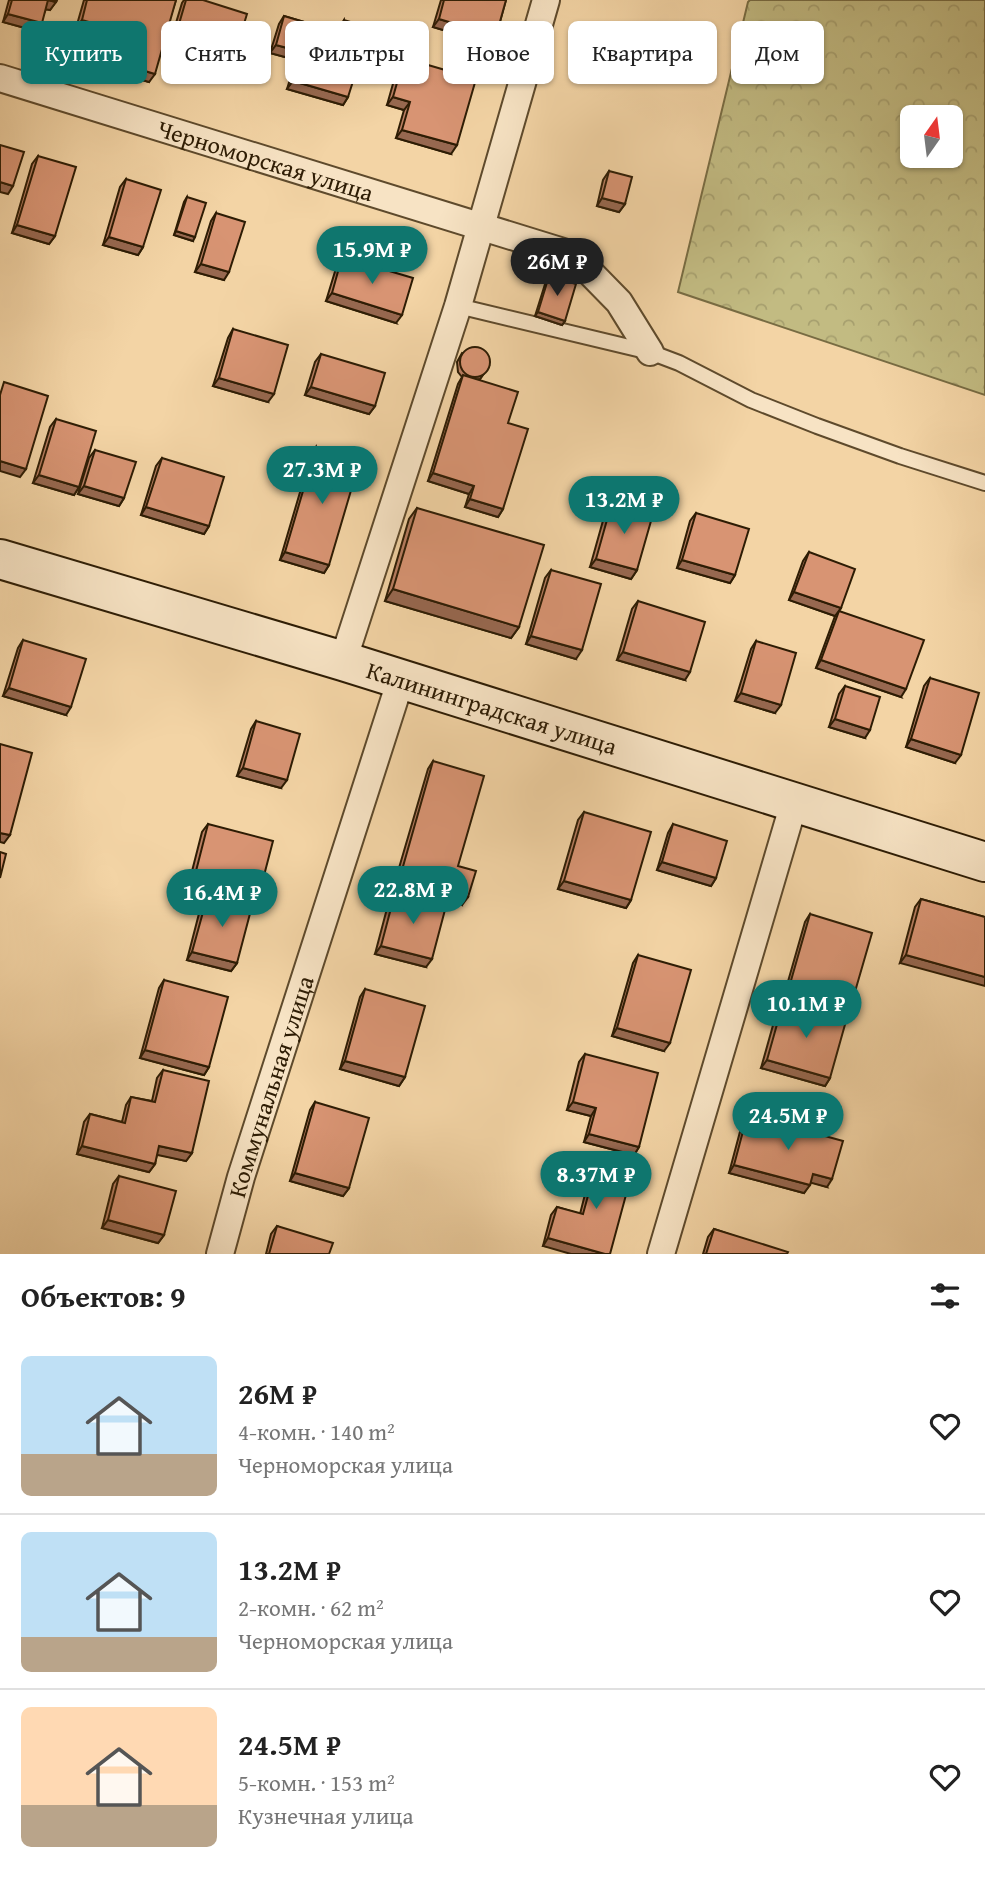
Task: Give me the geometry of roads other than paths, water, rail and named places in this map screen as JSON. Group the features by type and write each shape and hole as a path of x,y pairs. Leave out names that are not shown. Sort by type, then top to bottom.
{"main road":[{"name":"Калининградская улица","path":"0,559 343,661 985,862"}],"street":[{"path":"343,661 458,306 546,0"},
{"name":"Черноморская улица","path":"0,78 573,256 619,302 650,352"},
{"name":"Коммунальная улица","path":"219,1254 241,1177 401,679"},
{"path":"661,1254 794,803"}],"lane":[{"path":"458,306 650,352 679,363 751,400 817,426 985,483"}]}
